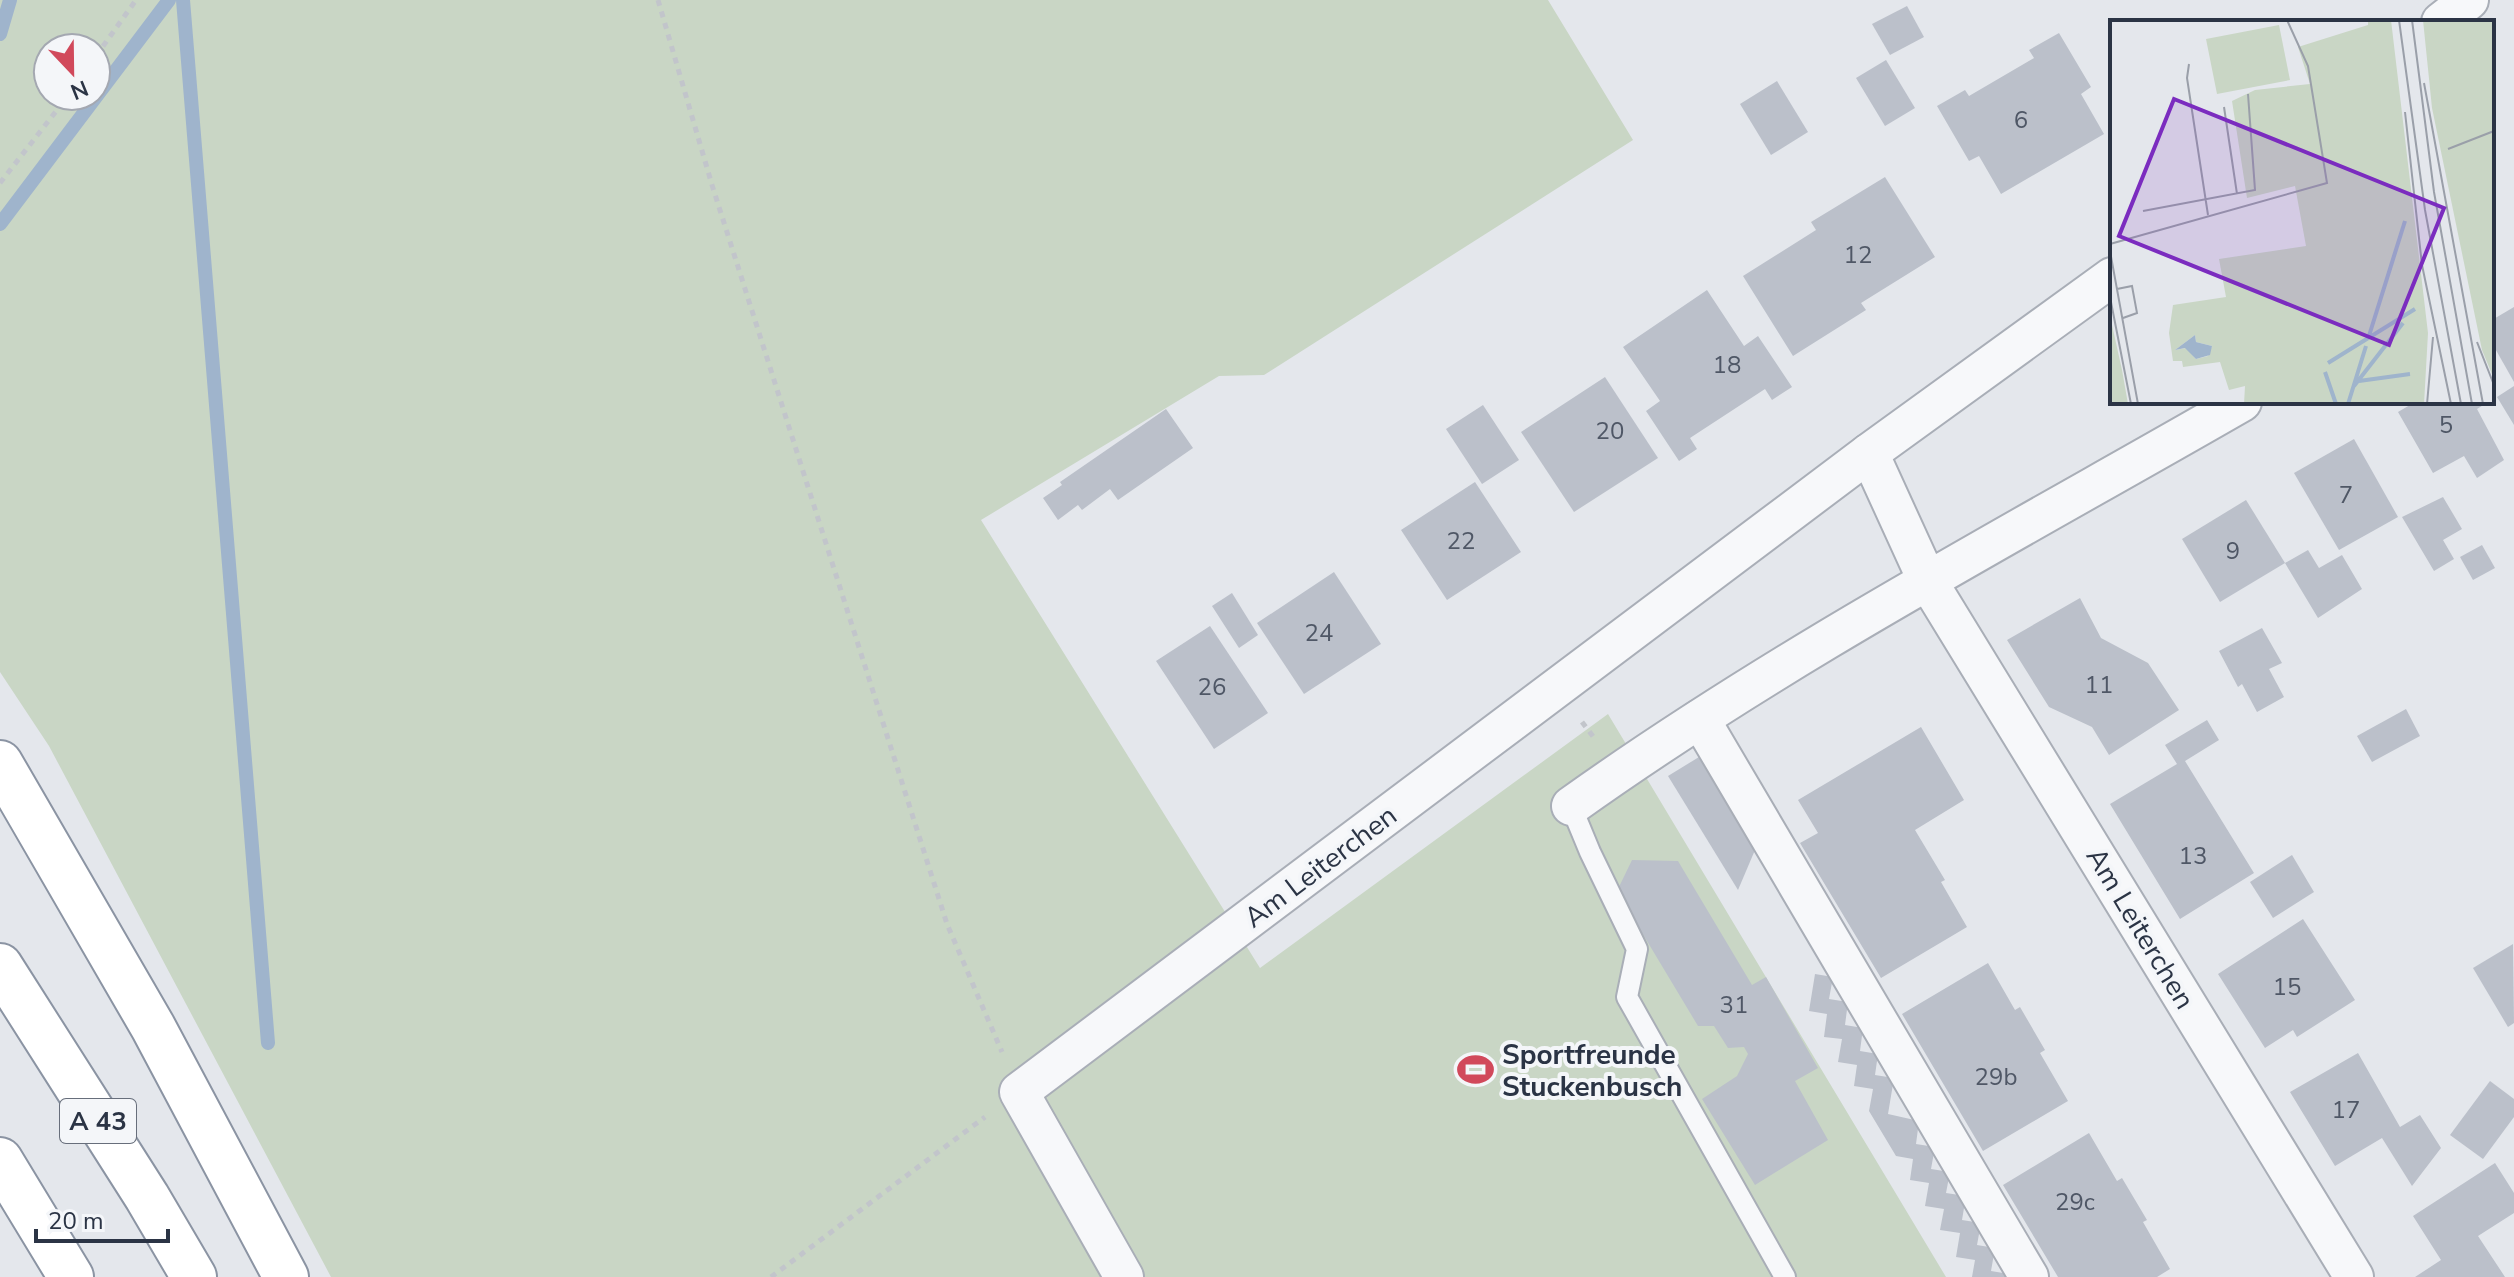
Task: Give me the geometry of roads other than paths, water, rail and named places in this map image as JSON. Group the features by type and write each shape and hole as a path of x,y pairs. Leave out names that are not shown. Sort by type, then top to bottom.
{"highway":[{"path":"0,763 153,1027 286,1277"},
{"name":"A 43","path":"0,966 147,1197 194,1277"},
{"path":"0,1160 71,1277"}],"street":[{"path":"2444,20 2469,0"},
{"name":"Am Leiterchen","path":"1124,1277 1019,1092 1869,453 2110,278"},
{"path":"1571,806 1700,719 1927,580 2239,404"},
{"name":"Am Leiterchen","path":"1869,453 1927,580 2354,1277"},
{"path":"1700,719 2029,1277"}],"lane":[{"path":"1571,806 1637,949 1627,997 1785,1277"}],"waterway":[{"path":"0,34 10,0"},
{"path":"0,224 169,0"},
{"path":"183,0 268,1043"}],"place":[{"name":"Sportfreunde Stuckenbusch","path":"1476,1070"}]}
